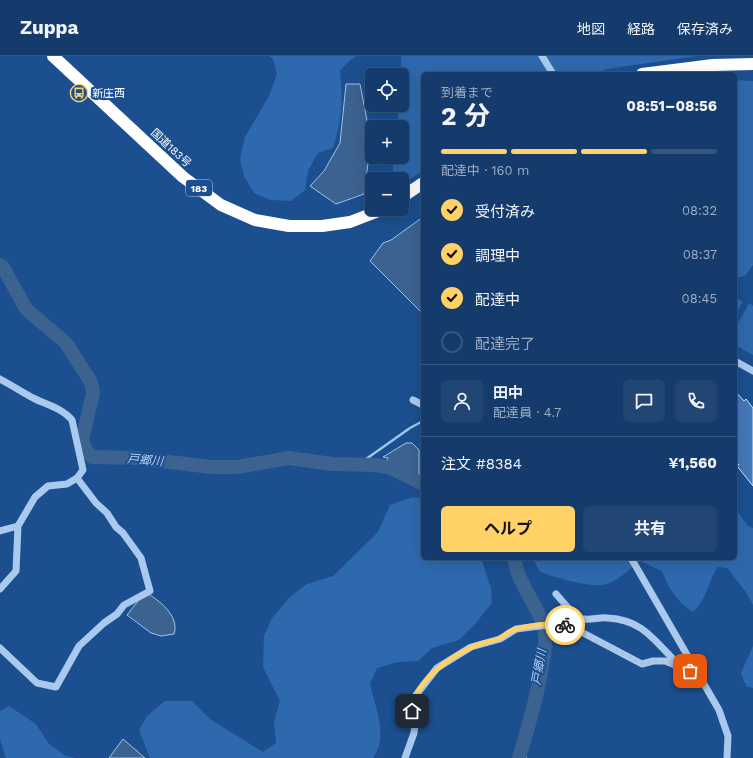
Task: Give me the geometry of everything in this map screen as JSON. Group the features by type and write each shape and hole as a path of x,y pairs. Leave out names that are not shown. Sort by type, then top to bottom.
{"highway":[{"name":"国道183号","path":"53,56 183,177 221,205 255,220 289,226 322,226 350,222 366,216"},
{"path":"656,72 713,64 753,64"},
{"path":"409,192 421,184"}],"street":[{"path":"542,56 552,72"},
{"path":"737,363 753,371"},
{"path":"0,379 35,399 54,406 72,420 83,467 82,473 77,478 67,484 48,486 35,497 18,526 16,571 0,589"},
{"path":"413,400 421,404"},
{"path":"0,648 37,683 56,687 79,646 104,623 117,614 124,605 150,591 141,558 107,513 96,503 77,478"},
{"path":"0,530 18,526"},
{"path":"632,560 724,721 728,736 727,758"},
{"path":"556,594 577,618"},
{"path":"555,624 561,619 606,618 636,625 646,631 681,666"},
{"path":"405,758 414,733 415,725 412,704 416,695 437,668 471,647 500,639 516,629 555,624 570,626 642,664 658,660 681,666 690,671 695,669"}],"shaded area":[{"path":"269,56 357,56 350,60 340,71 341,110 333,148 318,153 308,171 305,190 291,201 270,200 254,193 244,176 240,159 245,137 269,96 277,74 273,59"},
{"path":"401,56 697,56 607,69 600,72 421,72 421,172 409,180 409,172 393,172 393,164 409,164 409,120 398,120 398,112 409,112 409,68 401,68"},
{"path":"737,80 753,81 753,265 745,276 737,278"},
{"path":"346,84 360,84 367,120 365,120 365,164 368,164 367,172 365,172 364,194 336,204 310,186 324,171 340,143"},
{"path":"421,218 421,312 370,261 383,243 391,240"},
{"path":"737,298 743,302 737,312"},
{"path":"749,303 753,306 753,355 737,346 737,325"},
{"path":"406,443 412,443 419,450 419,477 396,465 382,462 387,461 388,458 383,457"},
{"path":"413,497 421,498 421,560 482,560 491,588 492,603 475,624 459,640 432,648 418,661 398,662 377,668 370,684 380,731 378,749 373,758 150,758 139,730 147,716 165,701 192,701 210,719 263,752 276,743 274,721 280,701 263,667 264,636 272,618 291,596 307,584 333,576 378,532 390,505"},
{"path":"737,511 748,526 753,528 753,605 746,592 727,568 718,567 711,579 702,601 693,612 678,600 667,583 662,571 640,561 616,580 600,585 573,582 540,572 534,560 737,560"},
{"path":"145,592 167,609 174,621 174,634 161,636 151,633 127,615"},
{"path":"753,646 753,688 746,686 741,673"},
{"path":"9,706 36,724 49,744 66,756 76,758 6,758 0,739 0,711"},
{"path":"123,739 145,758 109,758"}],"building":[{"path":"737,393 744,401 746,399 753,408 753,486 737,466 739,465 737,462"}],"waterway":[{"name":"戸郷川","path":"0,265 3,267 26,309 66,343 91,382 93,393 82,440 86,450 92,457 135,458 212,467 237,467 289,458 332,464 375,465 389,467 421,483"},
{"path":"359,464 410,428 421,422"},
{"name":"戸郷川","path":"514,560 523,585 541,618 545,638 544,654 537,691 519,758"},
{"name":"戸郷川","path":"519,757 526,758"}],"way so far":[{"path":"565,625 570,626 610,646 642,664 647,664 658,660 665,661 681,666 690,671"}],"place":[{"name":"新庄西","path":"79,93"}],"route":[{"path":"412,711 412,704 416,695 437,668 471,647 484,642 500,639 516,629 555,624 565,625"}]}
